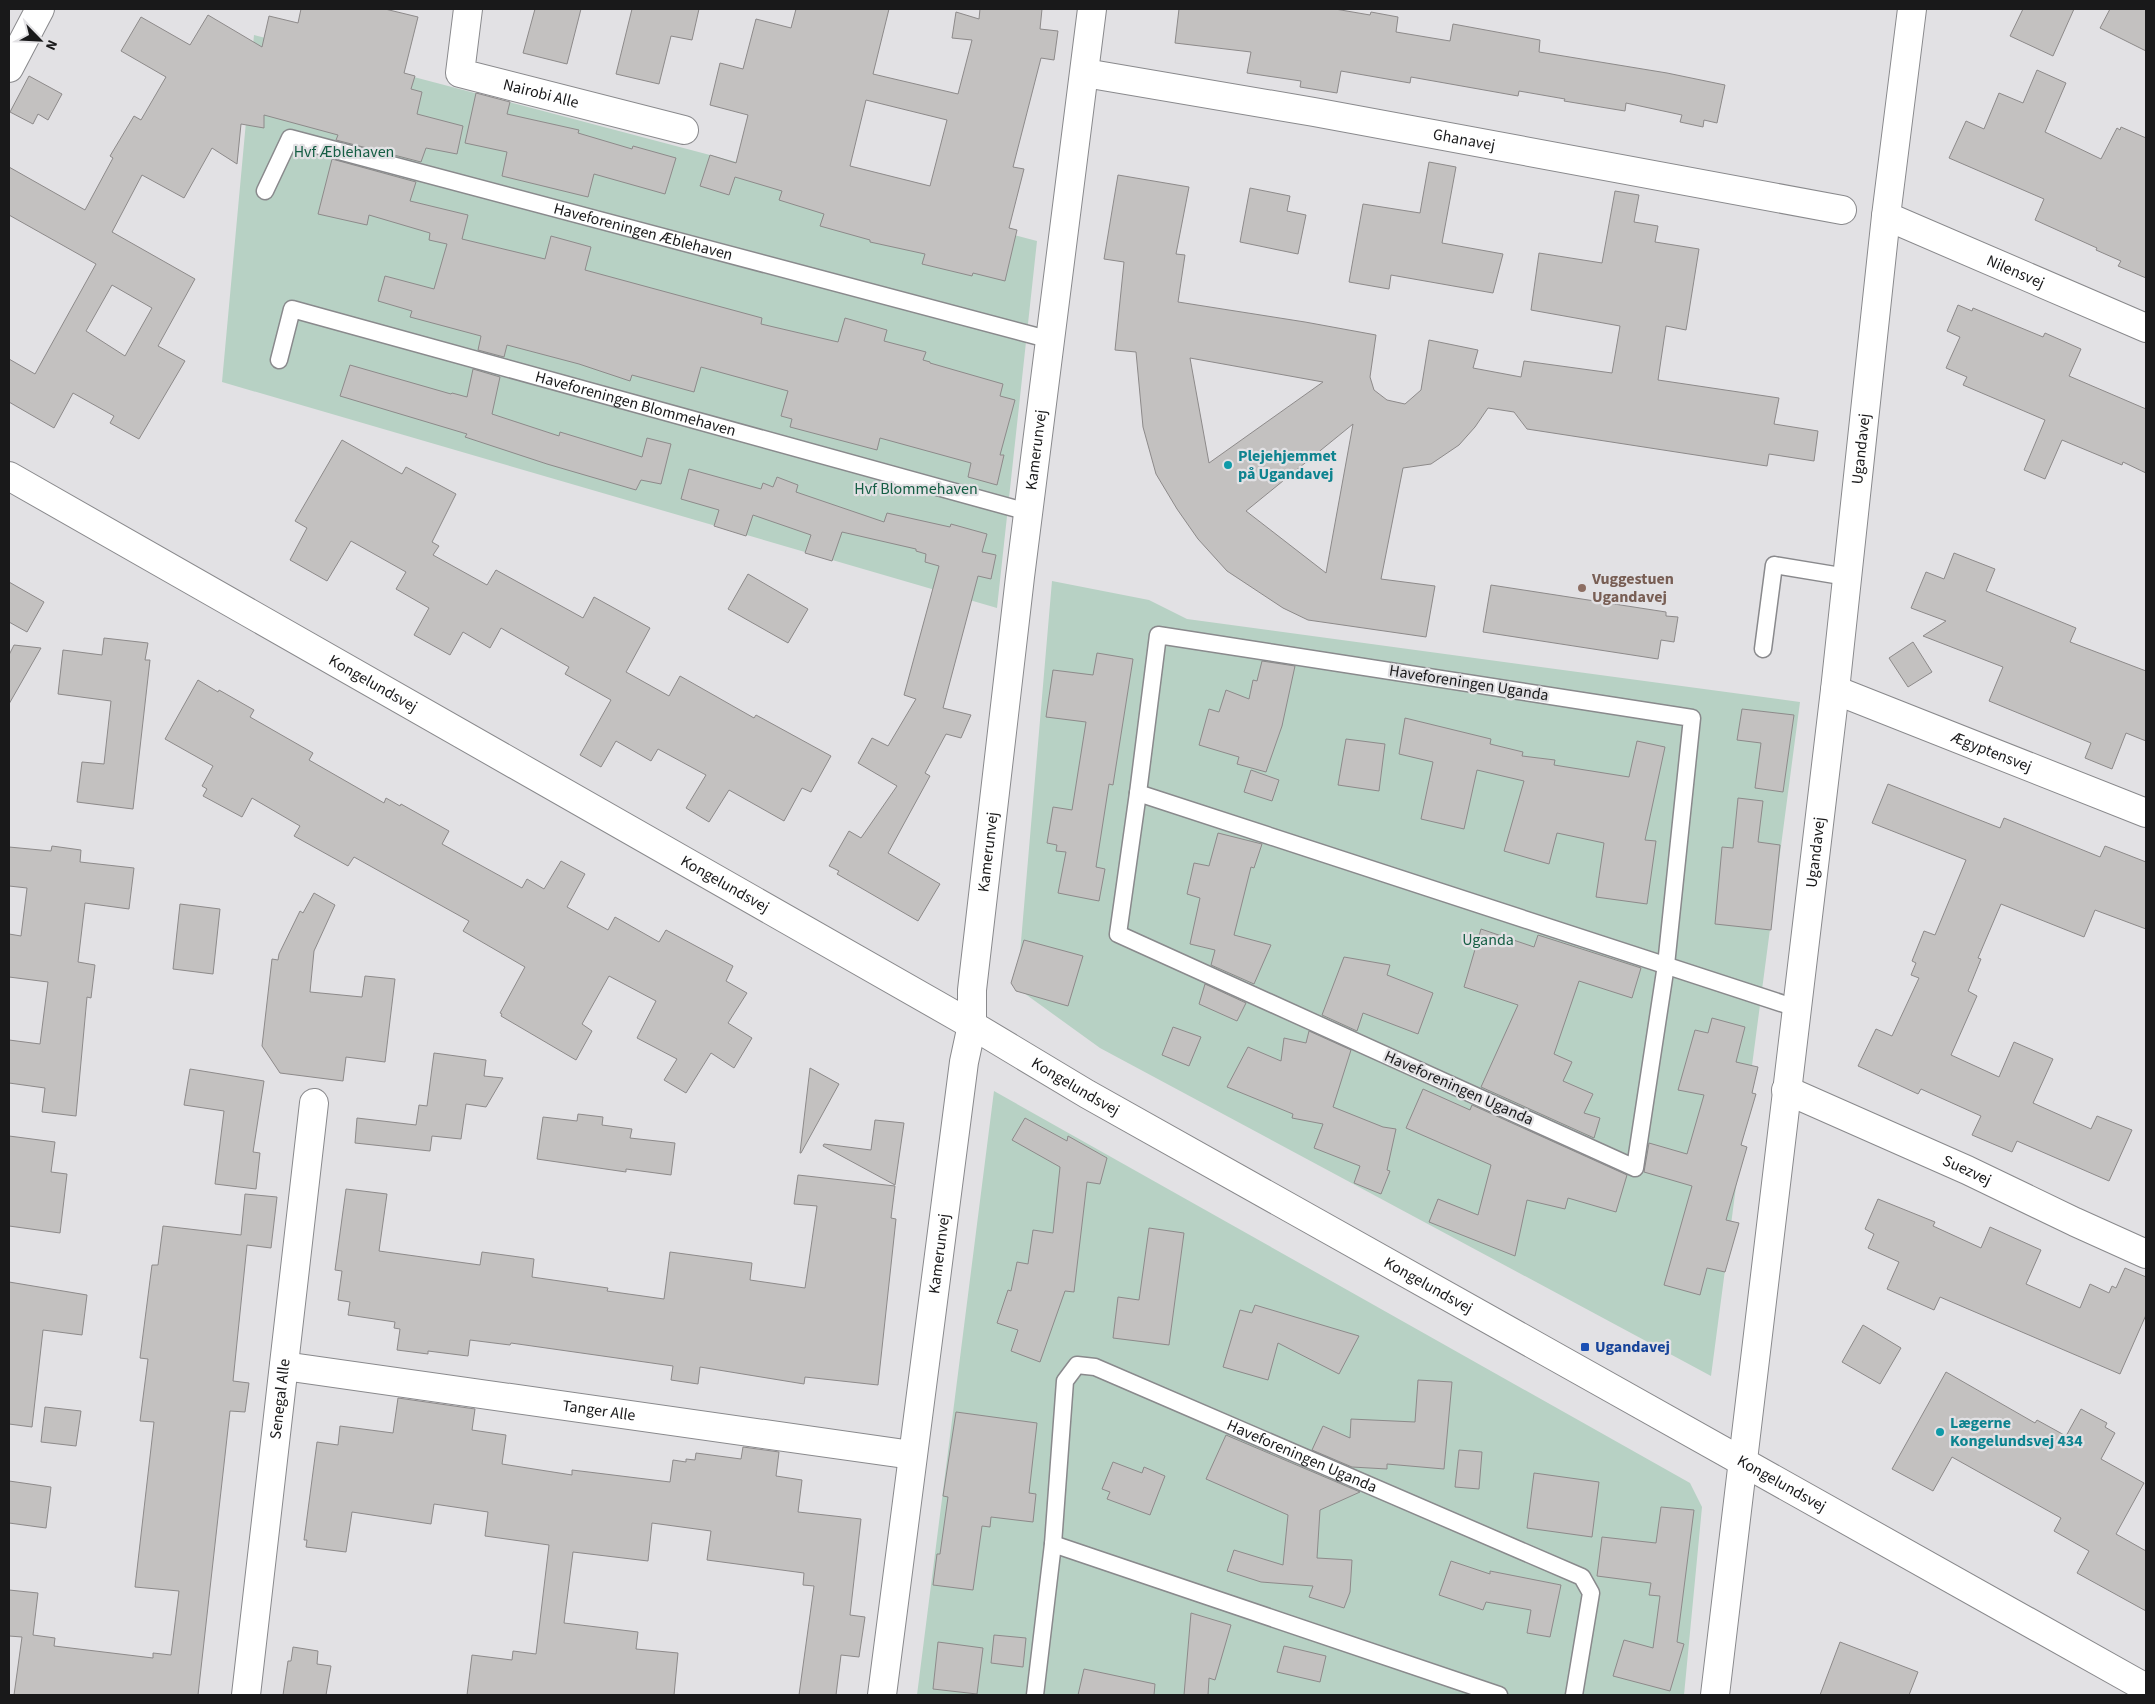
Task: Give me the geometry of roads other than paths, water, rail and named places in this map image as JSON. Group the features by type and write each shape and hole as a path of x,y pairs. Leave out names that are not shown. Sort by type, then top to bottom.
{"street":[{"path":"13,53 40,9"},
{"name":"Nairobi Alle","path":"468,9 460,74 684,130"},
{"name":"Kamerunvej","path":"882,1695 963,1072 972,1026 972,990 1028,512 1092,9"},
{"name":"Ugandavej","path":"1715,1695 1834,690 1886,216 1912,9"},
{"name":"Ghanavej","path":"1085,73 1324,114 1842,210"},
{"name":"Nilensvej","path":"1886,216 2146,328"},
{"name":"Kongelundsvej","path":"9,476 1096,1098 2146,1688"},
{"name":"Ægyptensvej","path":"1834,690 2146,813"},
{"name":"Suezvej","path":"1786,1090 1967,1170 2146,1254"},
{"name":"Senegal Alle","path":"246,1695 314,1103"},
{"name":"Tanger Alle","path":"284,1366 912,1455"}],"lane":[{"name":"Haveforeningen Æblehaven","path":"265,190 290,138 1051,340"},
{"name":"Haveforeningen Blommehaven","path":"279,360 292,309 1028,512"},
{"path":"1763,649 1774,565 1847,577"},
{"name":"Haveforeningen Uganda","path":"1158,635 1692,718 1666,965 1635,1168 1118,934 1158,635"},
{"path":"1138,793 1796,1008"},
{"name":"Haveforeningen Uganda","path":"1035,1695 1053,1544 1065,1380 1077,1366 1095,1366 1582,1577 1591,1594 1574,1695"},
{"path":"1053,1544 1499,1695"}],"place":[{"name":"Plejehjemmet på Ugandavej","path":"1228,465"},
{"name":"Vuggestuen Ugandavej","path":"1582,588"},
{"name":"Ugandavej","path":"1585,1347"},
{"name":"Lægerne Kongelundsvej 434","path":"1940,1432"}],"park label":[{"name":"Hvf Æblehaven","path":"344,152"},
{"name":"Hvf Blommehaven","path":"916,489"},
{"name":"Uganda","path":"1488,940"}]}
